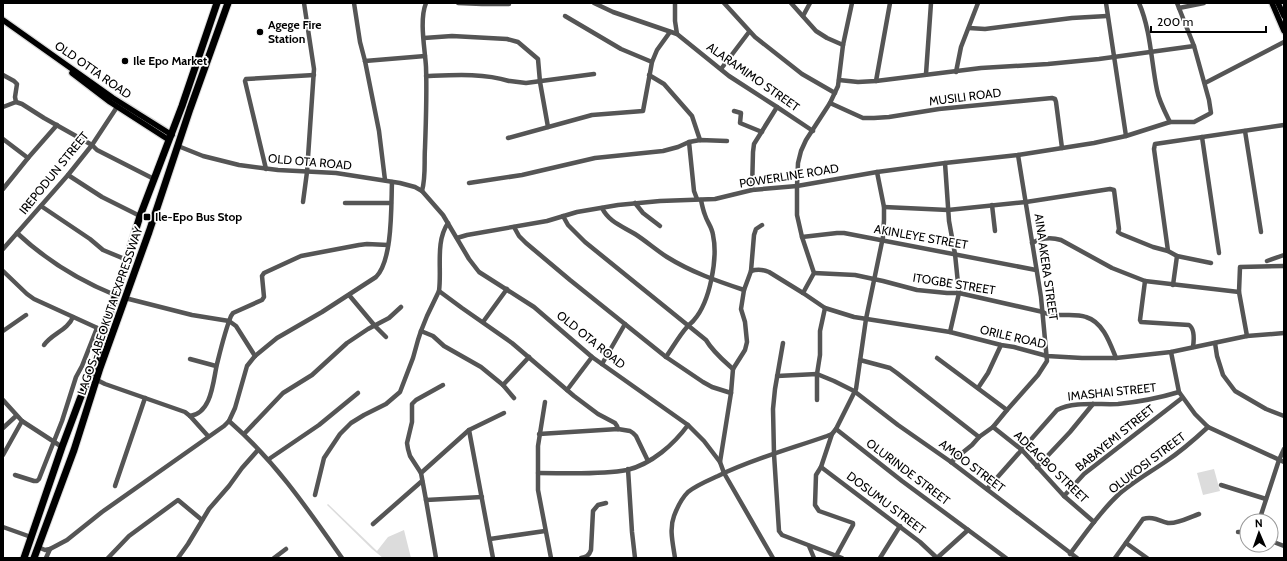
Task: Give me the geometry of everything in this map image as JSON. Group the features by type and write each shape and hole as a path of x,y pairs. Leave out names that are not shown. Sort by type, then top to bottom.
{"highway":[{"name":"LAGOS-ABEOKUTA EXPRESSWAY","path":"34,558 50,518 97,380 97,366 104,331 140,216 170,138 218,3"},
{"name":"LAGOS-ABEOKUTA EXPRESSWAY","path":"24,558 62,446 80,399 97,366 125,298 228,3"}],"main road":[{"path":"1272,3 1284,29"},
{"path":"1278,3 1284,16"},
{"name":"OLD OTTA ROAD","path":"3,20 170,138"},
{"path":"3,25 71,72 117,107 170,138"}],"street":[{"path":"303,202 307,172 314,75 314,63 304,3"},
{"path":"354,3 360,42 366,61 379,131 385,180"},
{"path":"422,191 425,176 427,112 422,20 426,3"},
{"path":"458,3 509,4"},
{"name":"ALARAMIMO STREET","path":"594,3 613,12 677,34 729,76 813,131"},
{"path":"675,3 677,34"},
{"path":"724,3 749,32 802,74 835,93"},
{"path":"791,3 816,31 843,45"},
{"path":"803,16 810,3"},
{"path":"803,293 814,273 802,237 797,215 798,163 806,140 813,131 835,93 839,80 843,45 852,3"},
{"path":"876,81 890,3"},
{"path":"926,74 931,3"},
{"path":"956,72 961,46 978,3"},
{"path":"1106,3 1126,136"},
{"path":"1139,3 1144,14 1152,51 1157,91 1170,122"},
{"path":"1177,3 1194,46 1204,83 1284,42"},
{"path":"1179,8 1204,3"},
{"path":"565,16 591,33 620,49 652,62"},
{"path":"969,28 985,30 1072,18 1107,16"},
{"path":"508,138 592,115 643,111 652,62 670,32"},
{"path":"721,69 749,32"},
{"path":"424,38 452,36 500,38 516,42 538,59 540,82 548,127"},
{"path":"839,80 858,82 876,81 981,68 1048,64 1114,57 1194,46"},
{"path":"366,61 425,56"},
{"path":"3,74 17,84 15,97 16,102"},
{"path":"426,76 472,76 499,78 526,84 594,74"},
{"path":"266,169 246,79 314,75"},
{"path":"649,75 664,84 692,116 700,140"},
{"name":"POWERLINE ROAD","path":"457,238 480,232 547,221 577,212 635,202 715,199 752,190 797,186 945,162 1018,155 1094,144 1126,136 1170,122 1194,122 1210,113 1209,100 1204,83"},
{"name":"MUSILI ROAD","path":"830,103 863,118 874,118 1052,98 1055,99 1056,102 1062,148"},
{"path":"3,107 16,102 22,104 92,145 97,150 154,179"},
{"name":"IREPODUN STREET","path":"3,249 68,175 92,145 117,107"},
{"path":"752,190 754,144 777,107"},
{"path":"734,111 741,113 740,123 762,132"},
{"path":"3,188 57,125"},
{"path":"1168,251 1153,146 1161,142 1284,125"},
{"path":"1246,131 1261,232"},
{"path":"1202,137 1219,253"},
{"path":"3,139 28,158"},
{"path":"469,183 522,175 595,158 663,151 689,142 700,140 727,141"},
{"path":"666,357 698,314 712,280 714,237 712,229 694,191 689,142"},
{"name":"OLD OTA ROAD","path":"178,146 203,156 226,162 266,169 336,173 385,180 408,185 422,191 443,215 469,259 479,272 534,307 602,364 688,425 704,441 720,462 724,473 773,558"},
{"name":"AINA AKERA STREET","path":"951,462 972,445 978,437 993,428 1038,375 1047,361 1043,312 1018,155"},
{"path":"945,162 948,210 959,293 950,332"},
{"path":"675,558 671,526 673,517 682,500 688,493 697,486 748,462 832,434 836,430 857,386 866,319 882,240 884,207 877,172"},
{"path":"68,175 102,197 140,216"},
{"path":"38,547 45,550 50,549 67,540 102,512 224,426 229,421 247,366 255,356 277,338 349,295 379,274 382,269 388,245 392,182"},
{"path":"884,207 948,210 1026,202 1107,188 1114,190 1119,229 1118,232 1130,238 1168,251 1177,256 1211,263"},
{"path":"635,202 643,213 660,226"},
{"path":"345,203 391,203"},
{"path":"992,205 995,231"},
{"path":"41,206 90,239 103,250 127,260"},
{"path":"602,208 607,217 618,225 690,270 712,280 744,290"},
{"path":"563,216 568,225 585,242 706,340 714,351 733,369"},
{"path":"315,495 324,458 340,434 351,423 386,404 400,392 413,358 421,331 439,291 441,275 441,238 447,222"},
{"path":"720,462 731,393 733,369 745,350 747,342 745,322 741,309 744,290 751,271 754,235 756,228 762,225"},
{"path":"514,227 519,236 526,243 666,357 703,382 731,393"},
{"path":"17,233 39,253 63,269 96,287 115,295"},
{"name":"AKINLEYE STREET","path":"802,237 837,233 882,240 1036,270"},
{"path":"1032,242 1053,238 1061,240 1112,268 1145,281 1238,292"},
{"path":"190,416 197,414 206,404 212,392 216,366 229,321 233,313 262,300 264,297 262,276 267,271 291,260 308,255 367,244 388,245"},
{"path":"1173,285 1177,256"},
{"path":"1267,261 1284,256"},
{"path":"1247,336 1238,292 1240,267 1284,266"},
{"name":"ORILE ROAD","path":"751,271 762,269 803,293 824,308 854,317 950,332 1047,356 1116,358 1172,352 1247,336 1284,333"},
{"path":"3,271 27,294 104,331"},
{"name":"ITOGBE STREET","path":"814,273 841,274 874,279 917,290 959,293 1043,312 1048,315 1087,317 1104,332 1110,342 1116,358"},
{"path":"1145,281 1141,322 1189,325 1192,328 1194,339 1193,347"},
{"path":"483,322 507,289"},
{"path":"439,291 500,334 529,357 566,390 598,414 615,423 618,429"},
{"path":"349,295 386,337"},
{"path":"125,298 192,315 229,321 236,326 255,356"},
{"path":"244,434 283,393 312,375 347,343 389,318 401,307"},
{"path":"817,400 820,330 824,308"},
{"path":"3,331 26,315"},
{"path":"44,345 48,339 68,325 73,317"},
{"path":"602,364 625,324"},
{"path":"15,475 34,481 39,480 76,377 97,328"},
{"path":"421,331 432,336 450,350 472,361 491,374 514,398"},
{"path":"783,343 773,408 774,454 780,533 809,546 842,558"},
{"path":"1215,343 1217,356 1223,375 1236,391 1266,409 1284,416"},
{"path":"978,388 988,374 1001,345"},
{"path":"1172,352 1179,392 1195,414 1208,427 1284,462"},
{"path":"566,390 592,356"},
{"path":"502,385 529,357"},
{"path":"937,358 1007,410"},
{"path":"190,359 216,366"},
{"path":"860,360 890,368 978,437"},
{"path":"777,376 817,374"},
{"name":"AMOO STREET","path":"817,374 854,392 951,462 1074,557"},
{"path":"97,380 104,384 185,412 208,436"},
{"path":"436,558 421,473 410,456 407,443 412,422 412,404 416,400 443,385"},
{"name":"IMASHAI STREET","path":"986,490 1057,410 1066,406 1139,402 1179,392"},
{"path":"269,459 319,425 358,393"},
{"path":"115,486 145,398"},
{"name":"BABAYEMI STREET","path":"1064,496 1084,474 1182,398"},
{"path":"3,400 22,421 62,446"},
{"path":"545,402 539,434 538,490 551,558"},
{"path":"1037,466 1070,432 1093,404"},
{"path":"421,473 469,430 504,413"},
{"path":"3,428 16,416"},
{"path":"3,455 22,421"},
{"path":"229,421 269,459 310,512 342,558"},
{"path":"538,474 628,470 648,461 663,451 680,436 688,425"},
{"name":"OLUKOSI STREET","path":"1074,557 1094,522 1116,497 1125,489 1188,445 1208,427"},
{"name":"ADEAGBO STREET","path":"993,428 1022,450 1064,496 1094,522"},
{"path":"539,434 618,429 630,431 636,436 648,461"},
{"path":"469,430 493,558"},
{"name":"OLURINDE STREET","path":"836,430 1003,557"},
{"path":"832,434 821,467 816,475 815,505 819,511 836,516 852,523 853,525 836,556"},
{"path":"1262,513 1284,449"},
{"path":"178,558 209,509 258,450"},
{"name":"DOSUMU STREET","path":"821,467 900,526 937,558"},
{"path":"628,470 635,558"},
{"path":"373,524 422,481"},
{"path":"1221,484 1266,499"},
{"path":"426,500 482,497"},
{"path":"108,558 129,536 178,500 202,520"},
{"path":"580,558 586,557 591,550 594,511 598,504 606,503"},
{"path":"1115,558 1143,519 1153,518 1168,523 1173,523 1199,514"},
{"path":"880,558 900,526"},
{"path":"3,527 31,537"},
{"path":"490,539 546,530"},
{"path":"937,558 968,530"},
{"path":"1126,543 1147,558"},
{"path":"809,546 814,558"},
{"path":"46,558 50,549"},
{"path":"274,558 286,549"}],"shaded area":[{"path":"1214,469 1220,491 1203,495 1197,473"},
{"path":"328,504 377,551 388,537 404,530 411,558 383,558 327,505"}],"place":[{"name":"Agege Fire Station","path":"260,32"},
{"name":"Ile Epo Market","path":"125,61"},
{"name":"Ile-Epo Bus Stop","path":"147,217"}]}
